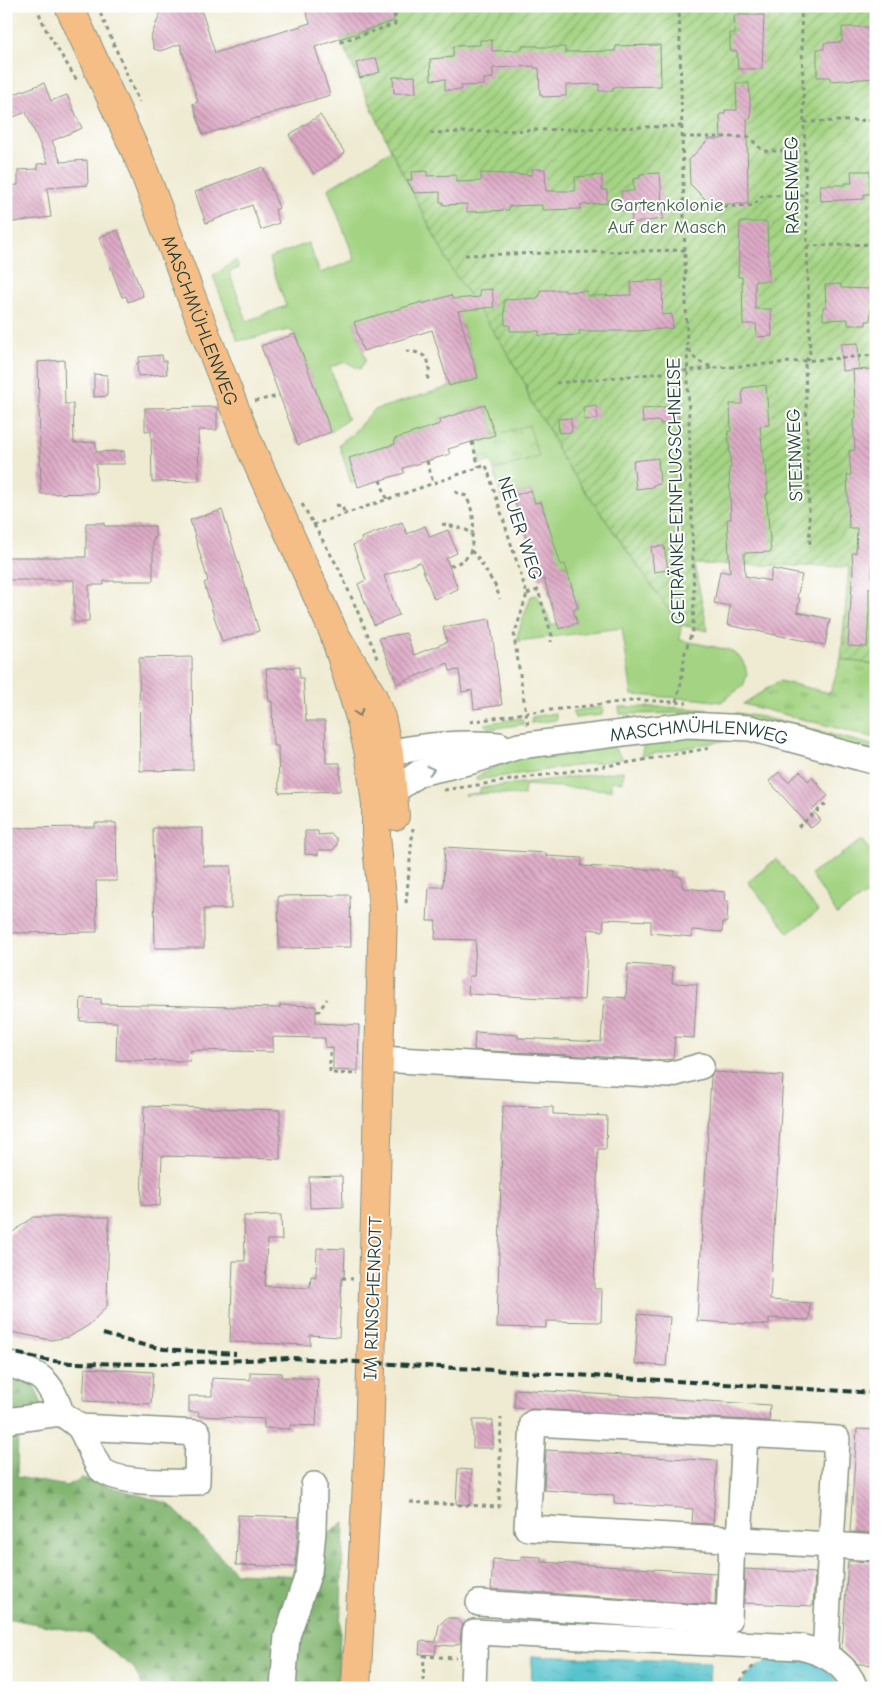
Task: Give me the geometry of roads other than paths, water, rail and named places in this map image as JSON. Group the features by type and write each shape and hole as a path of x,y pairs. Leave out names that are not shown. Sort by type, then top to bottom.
{"main road":[{"name":"MASCHMÜHLENWEG","path":"70,6 140,161 248,442 302,530 362,724 380,755 385,798"},
{"name":"IM RINSCHENROTT","path":"356,1688 368,1445 371,1067 383,908 376,835 385,798"}],"street":[{"name":"MASCHMÜHLENWEG","path":"385,798 419,773 472,761 526,745 678,726 750,728 876,762"},
{"name":"MASCHMÜHLENWEG","path":"380,755 426,747 480,743 526,745"},
{"path":"371,1067 669,1075 701,1066"},
{"path":"6,1363 29,1371 48,1384 53,1390 70,1420 96,1462 103,1471 124,1479 197,1482 198,1433 70,1420 6,1421"},
{"path":"825,1655 831,1545 837,1439 533,1423 527,1528 736,1539 831,1545 876,1548"},
{"path":"479,1603 729,1620 744,1434"},
{"path":"283,1688 287,1636 309,1572 313,1532 314,1485"},
{"path":"473,1688 475,1632 800,1647 815,1650 841,1667 851,1678 854,1688"}],"water":[{"path":"532,1656 710,1662 709,1688 531,1688"},
{"path":"794,1656 827,1670 842,1688 738,1688 748,1674 761,1664 776,1658"}],"railway":[{"path":"103,1334 164,1349 236,1354"},
{"path":"6,1351 70,1363 153,1364 291,1358 876,1393"}],"park label":[{"name":"Gartenkolonie Auf der Masch","path":"667,215"}]}
